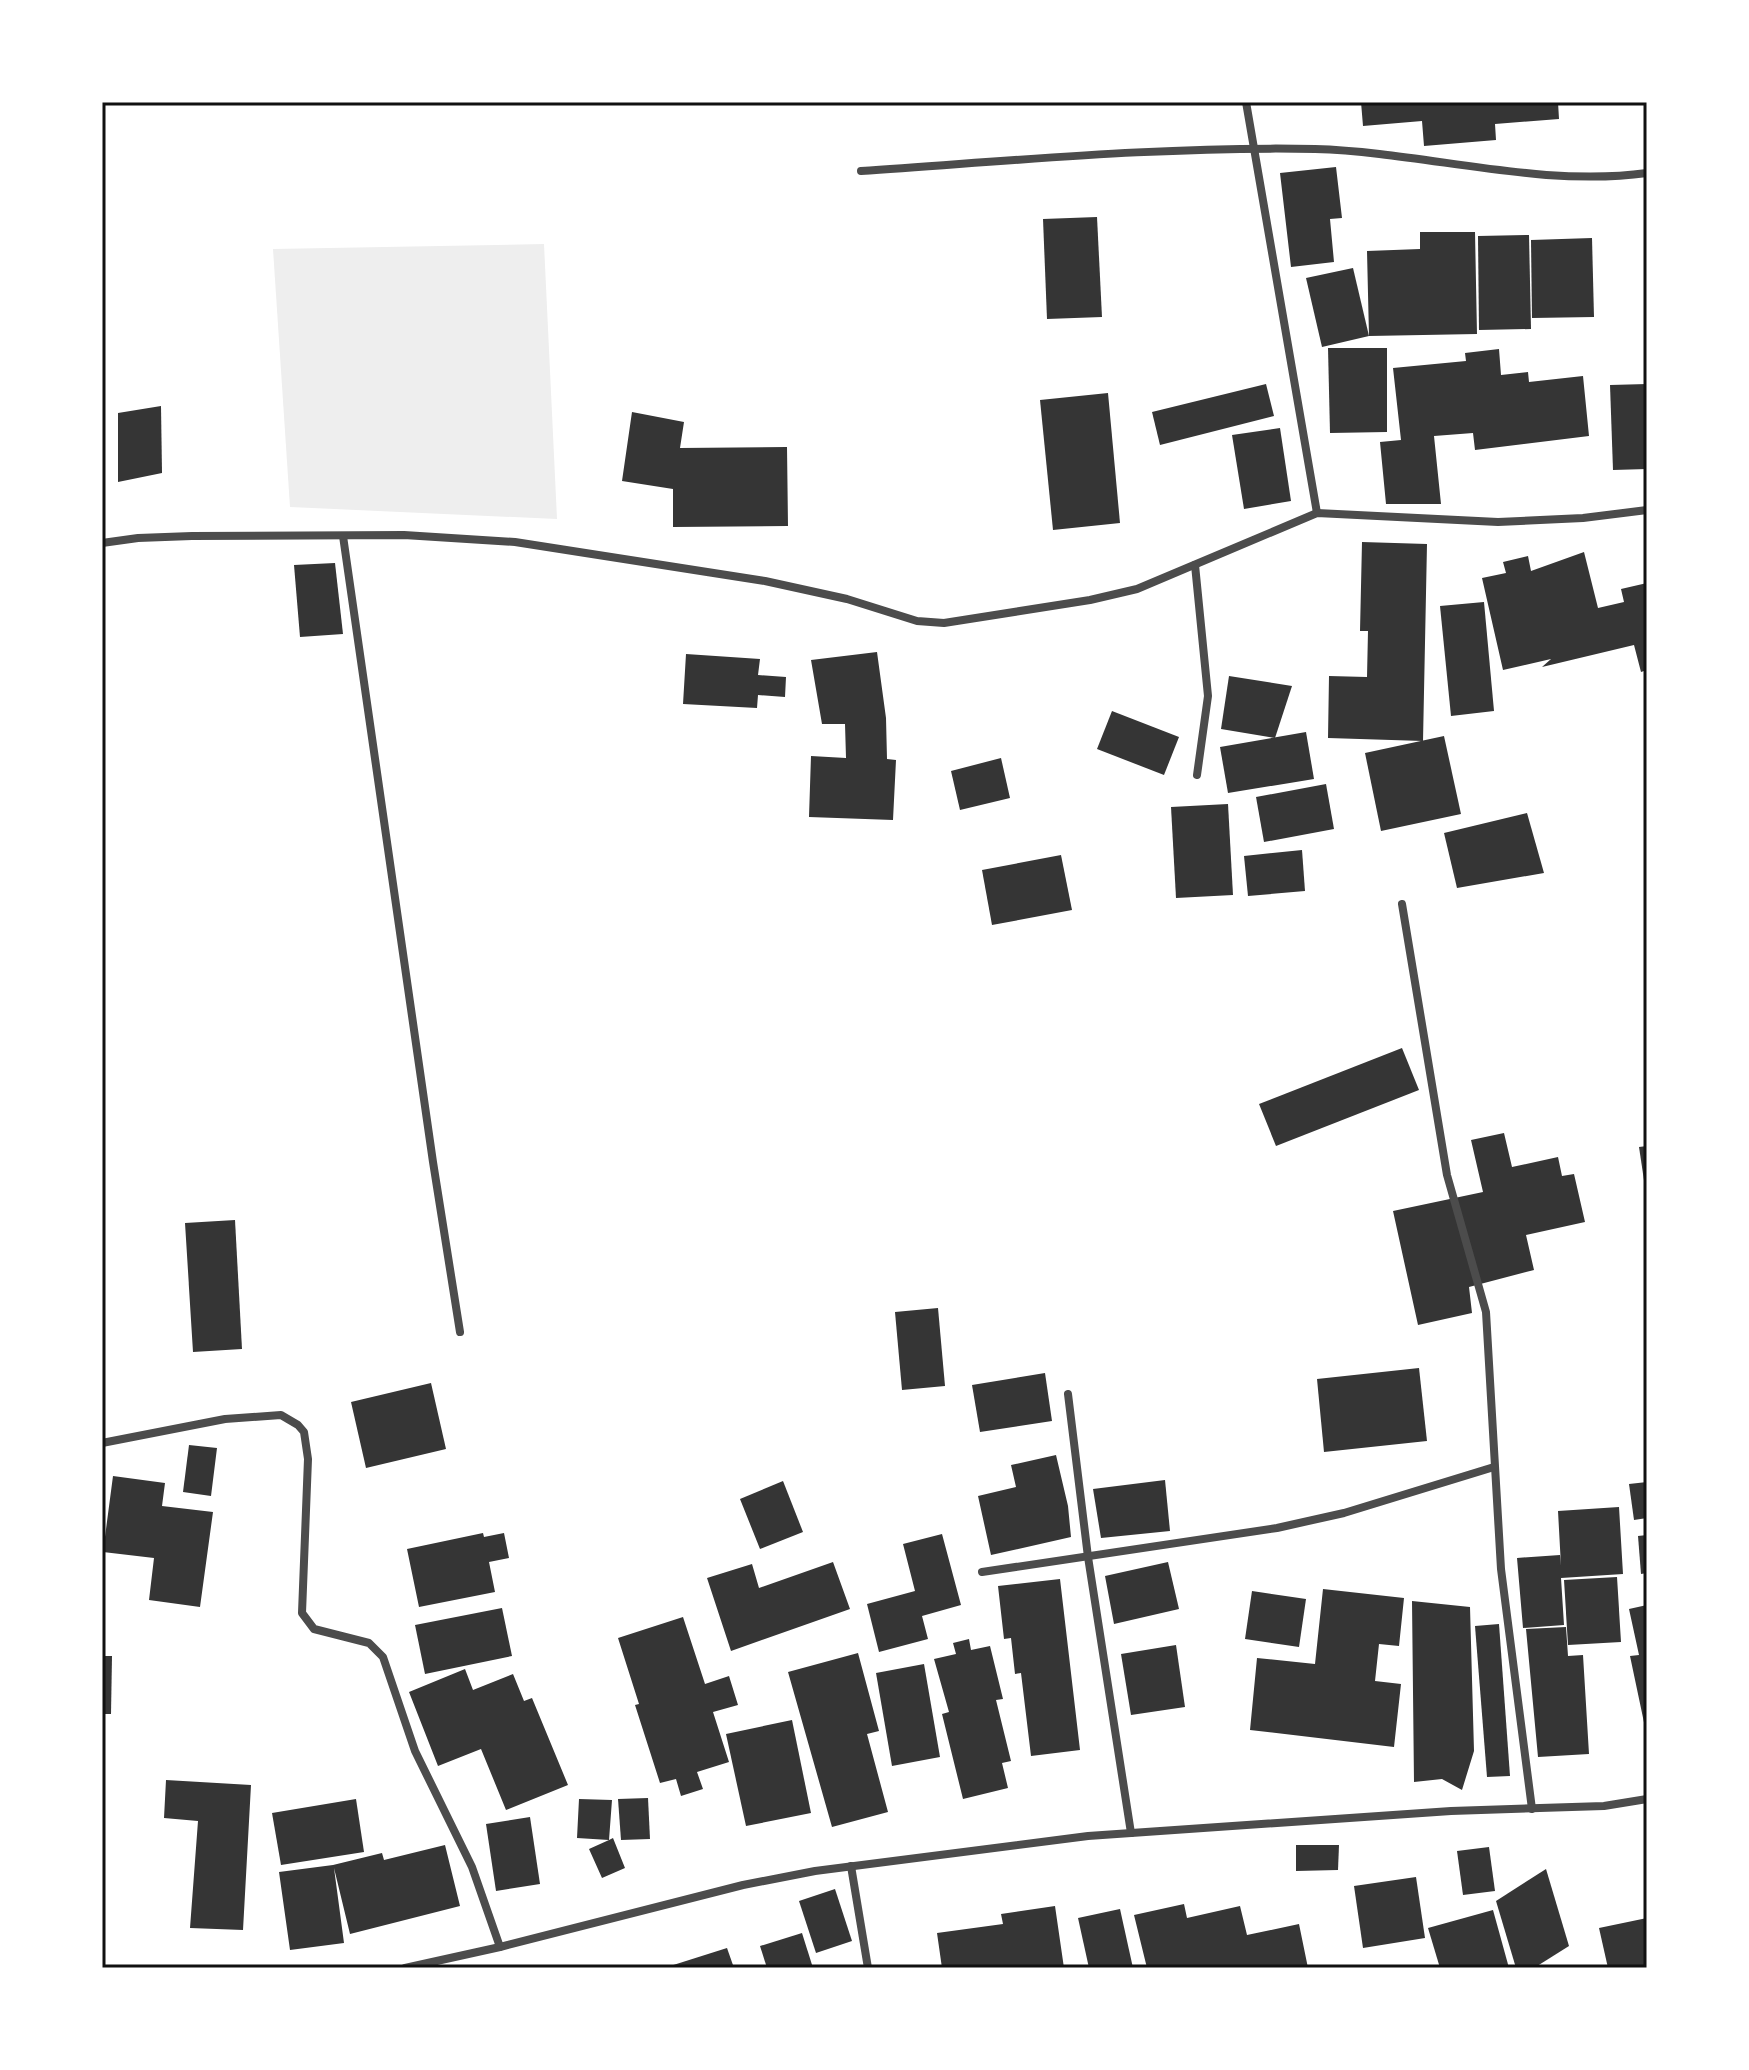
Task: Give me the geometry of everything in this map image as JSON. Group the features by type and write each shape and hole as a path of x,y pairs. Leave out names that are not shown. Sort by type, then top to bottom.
{"street":[{"path":"1246,102 1317,513"},
{"path":"861,171 1190,149 1254,149 1332,151 1531,173 1614,176 1647,173"},
{"path":"102,543 192,536 404,535 515,542 765,581 847,599 930,623 1090,600 1137,589 1317,513 1498,522 1583,518 1647,510"},
{"path":"343,536 460,1332"},
{"path":"1195,565 1208,696 1197,775"},
{"path":"1402,904 1447,1175 1486,1312 1501,1569 1532,1809"},
{"path":"1068,1394 1088,1557 1131,1833"},
{"path":"102,1443 225,1419 281,1415 298,1425 306,1438 308,1459 302,1613 314,1629 369,1643 383,1657 415,1751 472,1867 500,1947"},
{"path":"982,1572 1277,1528 1344,1513 1494,1467"},
{"path":"405,1968 743,1885 851,1866 1088,1836 1451,1811 1604,1806 1647,1799"},
{"path":"851,1866 868,1968"}],"shaded area":[{"path":"544,244 557,519 290,507 273,249"}],"building":[{"path":"1361,102 1558,102 1559,119 1495,124 1496,140 1424,146 1422,121 1363,126"},
{"path":"1336,167 1342,218 1330,219 1334,262 1291,267 1280,173"},
{"path":"1097,217 1102,317 1047,319 1043,219"},
{"path":"1420,232 1475,232 1477,334 1369,336 1367,251 1420,249"},
{"path":"1529,235 1531,329 1479,330 1478,236"},
{"path":"1592,238 1594,317 1532,318 1531,240"},
{"path":"1353,268 1369,336 1322,347 1306,278"},
{"path":"1328,348 1387,348 1387,432 1330,433"},
{"path":"1499,349 1501,375 1528,372 1529,382 1583,376 1589,436 1475,450 1473,433 1434,436 1441,504 1386,504 1380,442 1401,440 1393,368 1466,361 1465,353"},
{"path":"1266,384 1274,416 1160,445 1152,412"},
{"path":"1647,384 1647,469 1613,470 1610,385"},
{"path":"1108,393 1120,523 1053,530 1040,400"},
{"path":"161,406 162,473 118,482 118,413"},
{"path":"632,412 684,422 680,448 787,447 788,526 673,527 673,489 622,481"},
{"path":"1280,428 1291,501 1244,509 1232,435"},
{"path":"1362,542 1427,544 1423,741 1328,738 1329,676 1367,677 1368,631 1360,631"},
{"path":"1584,552 1598,608 1624,602 1621,589 1647,583 1647,670 1641,672 1634,645 1542,667 1551,659 1503,670 1482,578 1506,573 1503,562 1528,556 1531,571"},
{"path":"335,563 343,634 300,637 294,565"},
{"path":"1484,602 1494,711 1451,716 1440,606"},
{"path":"877,652 886,718 887,759 896,760 893,820 809,817 811,756 846,758 845,724 822,724 811,660"},
{"path":"686,654 760,659 758,675 786,677 785,697 758,695 757,708 683,704"},
{"path":"1229,676 1292,686 1275,738 1221,729"},
{"path":"1112,711 1179,737 1164,775 1097,749"},
{"path":"1306,732 1314,779 1228,793 1220,747"},
{"path":"1444,736 1461,814 1381,831 1365,753"},
{"path":"1001,758 1010,798 960,810 951,771"},
{"path":"1326,784 1334,829 1264,842 1256,797"},
{"path":"1228,804 1233,895 1176,898 1171,807"},
{"path":"1527,813 1544,873 1457,888 1444,833"},
{"path":"1302,850 1305,891 1248,896 1244,856"},
{"path":"1061,855 1072,910 992,925 982,870"},
{"path":"1402,1048 1419,1090 1276,1146 1259,1104"},
{"path":"1504,1133 1512,1167 1558,1157 1562,1176 1574,1174 1585,1222 1526,1235 1534,1270 1469,1287 1472,1313 1418,1325 1393,1211 1483,1192 1471,1140"},
{"path":"1647,1146 1647,1187 1645,1187 1639,1147"},
{"path":"235,1220 242,1349 193,1352 185,1223"},
{"path":"938,1308 945,1386 902,1390 895,1312"},
{"path":"1419,1368 1427,1441 1324,1452 1317,1379"},
{"path":"1045,1373 1052,1421 980,1432 972,1385"},
{"path":"431,1383 446,1449 366,1468 351,1402"},
{"path":"189,1445 217,1448 211,1496 183,1492"},
{"path":"1056,1455 1068,1506 1071,1537 991,1555 978,1496 1016,1487 1011,1465"},
{"path":"113,1476 165,1483 162,1506 213,1512 200,1607 149,1600 154,1558 103,1552"},
{"path":"1165,1480 1170,1531 1101,1538 1093,1489"},
{"path":"783,1481 803,1532 760,1549 740,1499"},
{"path":"1647,1482 1647,1518 1634,1520 1629,1484"},
{"path":"1619,1507 1623,1574 1561,1578 1564,1625 1523,1628 1517,1558 1560,1555 1561,1566 1558,1511"},
{"path":"483,1533 484,1537 504,1533 509,1558 489,1562 495,1592 419,1607 407,1549"},
{"path":"942,1534 961,1605 922,1616 928,1639 879,1652 867,1604 915,1591 903,1544"},
{"path":"1647,1535 1647,1573 1641,1574 1638,1536"},
{"path":"833,1562 850,1609 731,1651 707,1578 752,1564 759,1588"},
{"path":"1168,1562 1179,1609 1114,1624 1105,1576"},
{"path":"1617,1577 1621,1642 1568,1645 1564,1580"},
{"path":"1060,1579 1080,1750 1031,1756 1021,1673 1015,1674 1011,1638 1004,1639 998,1586"},
{"path":"1323,1589 1404,1598 1399,1646 1379,1644 1375,1681 1401,1684 1394,1747 1250,1730 1257,1658 1315,1664"},
{"path":"1252,1591 1306,1599 1299,1647 1245,1639"},
{"path":"1412,1601 1470,1607 1474,1751 1462,1790 1442,1779 1414,1782"},
{"path":"1647,1605 1646,1732 1630,1656 1639,1655 1629,1609"},
{"path":"502,1608 512,1656 425,1674 415,1625"},
{"path":"683,1617 705,1684 729,1676 738,1705 713,1712 729,1762 697,1772 703,1789 681,1796 676,1779 660,1783 618,1638"},
{"path":"1499,1624 1510,1776 1487,1777 1475,1626"},
{"path":"1566,1627 1568,1656 1583,1655 1589,1754 1538,1757 1526,1629"},
{"path":"969,1639 971,1650 990,1646 1003,1699 996,1700 1011,1761 1002,1763 1008,1788 963,1799 942,1714 949,1712 934,1659 956,1654 953,1643"},
{"path":"1176,1645 1185,1707 1131,1715 1121,1654"},
{"path":"858,1653 879,1731 867,1734 888,1812 832,1827 788,1672"},
{"path":"102,1656 112,1656 111,1714 102,1714"},
{"path":"924,1664 940,1757 892,1766 876,1673"},
{"path":"465,1669 473,1690 513,1674 524,1701 532,1698 568,1785 506,1810 481,1749 438,1766 409,1692"},
{"path":"792,1720 811,1813 746,1826 726,1734"},
{"path":"166,1780 251,1785 243,1930 190,1928 198,1821 164,1818"},
{"path":"648,1798 650,1839 621,1840 618,1799"},
{"path":"356,1799 364,1852 281,1865 272,1813"},
{"path":"579,1799 612,1800 609,1840 577,1838"},
{"path":"530,1817 540,1884 496,1891 486,1824"},
{"path":"613,1838 625,1868 602,1878 589,1849"},
{"path":"445,1845 460,1906 350,1934 334,1868 344,1943 290,1950 279,1872 333,1865 382,1853 384,1860"},
{"path":"1296,1845 1339,1845 1338,1870 1296,1871"},
{"path":"1489,1847 1495,1891 1463,1895 1457,1851"},
{"path":"1546,1869 1569,1946 1534,1968 1516,1968 1496,1901"},
{"path":"1416,1877 1425,1938 1363,1948 1354,1886"},
{"path":"835,1889 852,1941 816,1953 799,1901"},
{"path":"1184,1904 1187,1918 1240,1906 1247,1935 1299,1924 1308,1968 1147,1968 1134,1915"},
{"path":"1055,1906 1064,1968 942,1968 937,1933 1003,1924 1001,1914"},
{"path":"1120,1909 1133,1968 1089,1968 1078,1918"},
{"path":"1493,1910 1509,1968 1440,1968 1428,1928"},
{"path":"1647,1918 1647,1968 1608,1968 1599,1928"},
{"path":"802,1933 813,1968 767,1968 760,1946"},
{"path":"727,1948 734,1968 667,1968 667,1967"}]}
